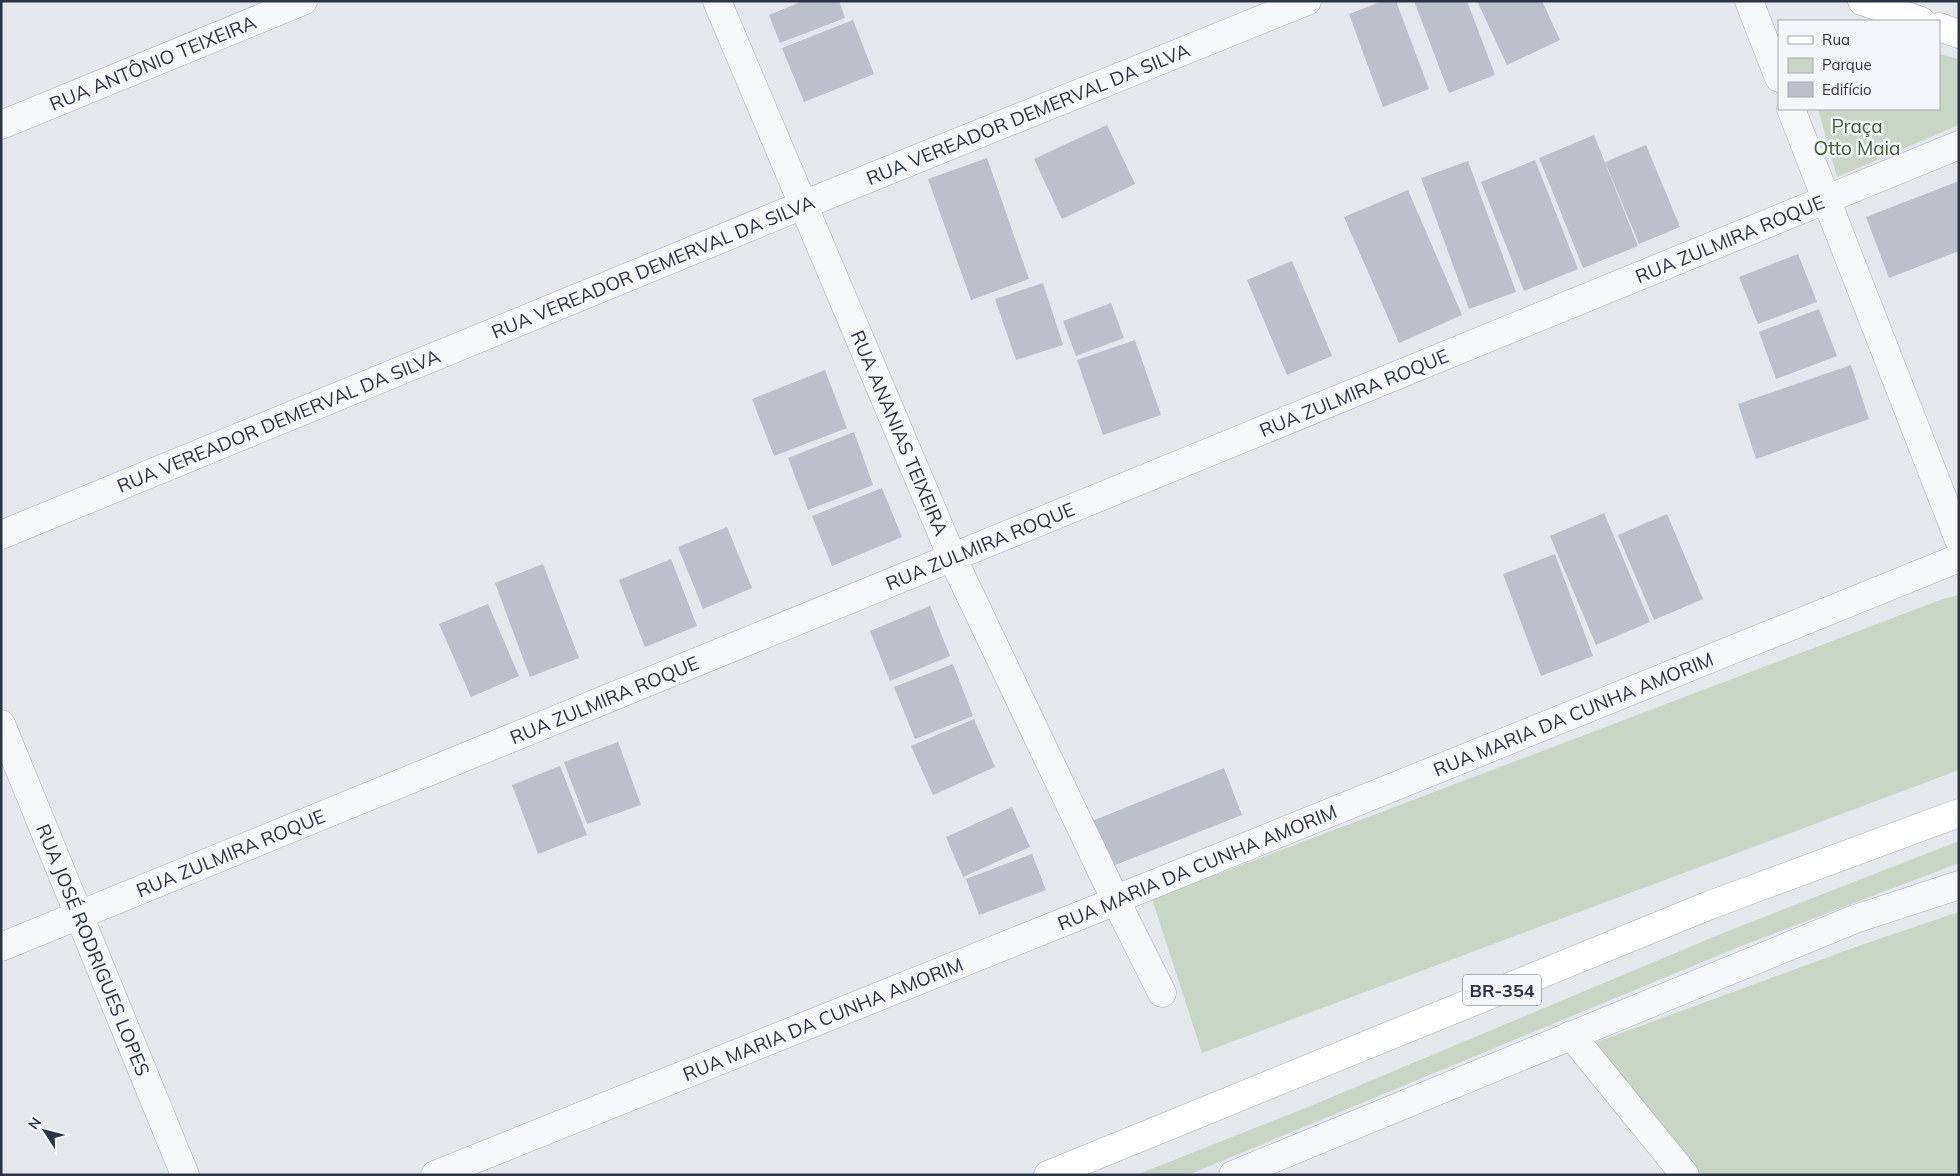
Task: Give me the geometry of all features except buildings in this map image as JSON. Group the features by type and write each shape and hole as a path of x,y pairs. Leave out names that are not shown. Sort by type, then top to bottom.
{"main road":[{"path":"1862,1 1918,20"},
{"name":"BR-354","path":"1048,1175 1710,905 1959,813"}],"street":[{"name":"RUA ANTÔNIO TEIXEIRA","path":"1,125 303,1"},
{"name":"RUA ANANIAS TEIXEIRA","path":"717,1 952,557 1116,901 1162,993"},
{"name":"RUA VEREADOR DEMERVAL DA SILVA","path":"1,535 803,205 1307,1"},
{"path":"1749,1 1778,75"},
{"path":"1791,110 1959,540"},
{"name":"RUA ZULMIRA ROQUE","path":"1,947 1959,145"},
{"name":"RUA MARIA DA CUNHA AMORIM","path":"435,1175 1116,901 1959,558"},
{"name":"RUA JOSÉ RODRIGUES LOPES","path":"1,724 185,1175"},
{"path":"1233,1175 1855,919 1959,885"},
{"path":"1571,1035 1685,1175"}],"green space":[{"name":"Praça Otto Maia","path":"1940,54 1959,59 1959,125 1837,177 1818,110 1940,110"},
{"path":"1959,595 1959,770 1202,1053 1152,899 1943,599"},
{"path":"1959,841 1959,863 1741,946 1188,1175 1136,1175 1308,1107 1723,933"},
{"path":"1959,912 1959,1175 1702,1175 1594,1043 1864,944"}]}
